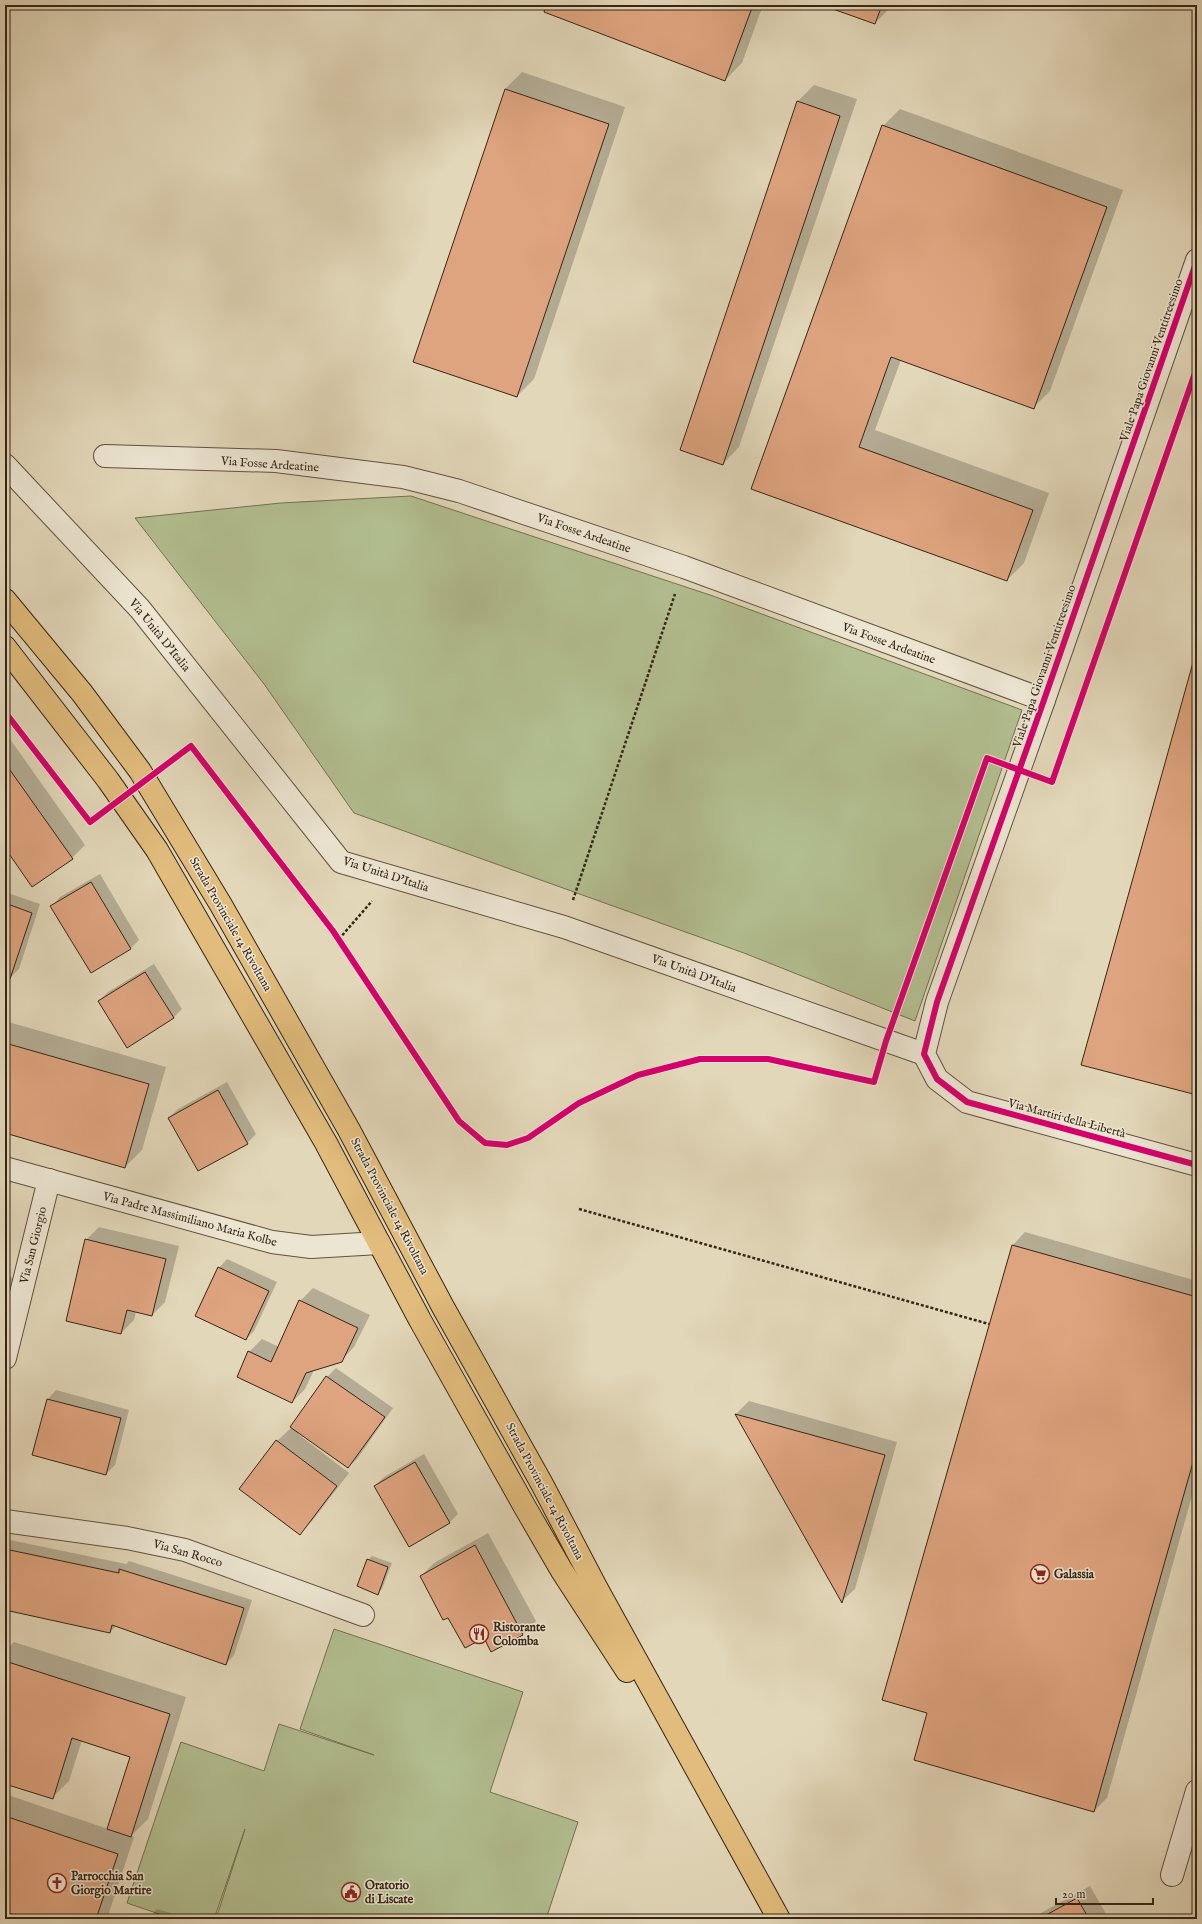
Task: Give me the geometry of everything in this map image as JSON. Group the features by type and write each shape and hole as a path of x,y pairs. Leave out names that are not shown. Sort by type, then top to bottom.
{"main road":[{"name":"Strada Provinciale 14 Rivoltana","path":"5,600 82,693 140,771 221,905 349,1130 440,1300 542,1484 596,1587 779,1919"},
{"name":"Strada Provinciale 14 Rivoltana","path":"5,647 108,780 157,850 326,1143 379,1244 537,1529 735,1838"}],"street":[{"name":"Viale Papa Giovanni Ventitreesimo","path":"924,1054 937,1002 1197,260"},
{"name":"Via Fosse Ardeatine","path":"105,456 276,461 403,477 459,491 684,567 1044,700"},
{"name":"Via Unità D'Italia","path":"5,465 140,609 341,862 564,927 924,1054"},
{"name":"Via Martiri della Libertà","path":"924,1054 937,1079 967,1102 1197,1165"},
{"name":"Via Padre Massimiliano Maria Kolbe","path":"5,1168 278,1243 322,1248 379,1244"},
{"name":"Via San Giorgio","path":"5,1358 49,1180"},
{"name":"Via San Rocco","path":"5,1521 126,1538 185,1550 363,1615"},
{"path":"1172,1875 1197,1791"}],"path":[{"path":"564,927 684,567"},
{"path":"344,946 338,937 375,897"},
{"path":"579,1209 989,1324"}],"green space":[{"path":"411,496 713,596 1022,710 915,1021 744,953 354,813 264,684 135,518 281,503"},
{"path":"334,1629 523,1692 490,1792 578,1822 546,1919 216,1919 245,1829 214,1919 174,1919 127,1903 181,1742 264,1771 279,1724 374,1755 300,1729"}],"building":[{"path":"546,5 753,5 725,81 544,12"},
{"path":"831,5 882,5 875,24 830,8"},
{"path":"505,89 609,124 517,397 413,362"},
{"path":"797,101 840,116 723,465 680,450"},
{"path":"882,125 1107,207 1034,409 891,357 859,447 1033,510 1007,581 751,489"},
{"path":"1197,648 1197,1095 1081,1065"},
{"path":"5,763 73,859 32,887 5,848"},
{"path":"91,882 131,949 91,973 50,906"},
{"path":"5,903 32,913 10,979 5,977"},
{"path":"145,972 174,1018 127,1048 98,1001"},
{"path":"5,1043 149,1084 125,1168 5,1133"},
{"path":"218,1090 248,1144 198,1171 168,1118"},
{"path":"85,1239 166,1259 152,1316 127,1310 121,1334 66,1321"},
{"name":"Galassia","path":"1012,1245 1197,1297 1197,1448 1094,1812 914,1760 927,1713 882,1700"},
{"path":"218,1267 269,1291 246,1340 195,1316"},
{"path":"299,1300 358,1328 342,1362 306,1373 292,1403 237,1377 248,1351 271,1362"},
{"path":"326,1376 385,1417 348,1468 290,1427"},
{"path":"47,1399 121,1418 106,1475 32,1455"},
{"path":"735,1414 885,1455 842,1603"},
{"path":"276,1440 337,1486 300,1535 239,1489"},
{"path":"415,1462 450,1523 409,1547 374,1486"},
{"path":"475,1545 523,1635 491,1652 484,1638 465,1648 448,1618 443,1620 420,1576"},
{"path":"5,1549 119,1573 119,1569 244,1608 226,1665 112,1625 110,1633 5,1610"},
{"path":"367,1559 388,1567 378,1595 357,1586"},
{"path":"5,1661 170,1714 131,1837 107,1829 130,1757 72,1738 53,1799 5,1784"},
{"name":"Parrocchia San Giorgio Martire","path":"5,1816 118,1854 96,1919 27,1919 5,1912"},
{"path":"1077,1898 1089,1919 1039,1919"}],"cycle path":[{"path":"1197,260 937,1002 924,1054 937,1079 967,1102 1197,1165"},
{"path":"5,712 90,822 191,746 333,931 459,1121 485,1143 507,1145 528,1138 579,1103 638,1075 700,1059 768,1059 874,1082 886,1041 987,758 1052,782 1197,367"}],"place":[{"name":"Galassia","path":"1040,1574"},
{"name":"Ristorante Colomba","path":"479,1634"},
{"name":"Parrocchia San Giorgio Martire","path":"57,1883"},
{"name":"Oratorio di Liscate","path":"351,1892"}]}
